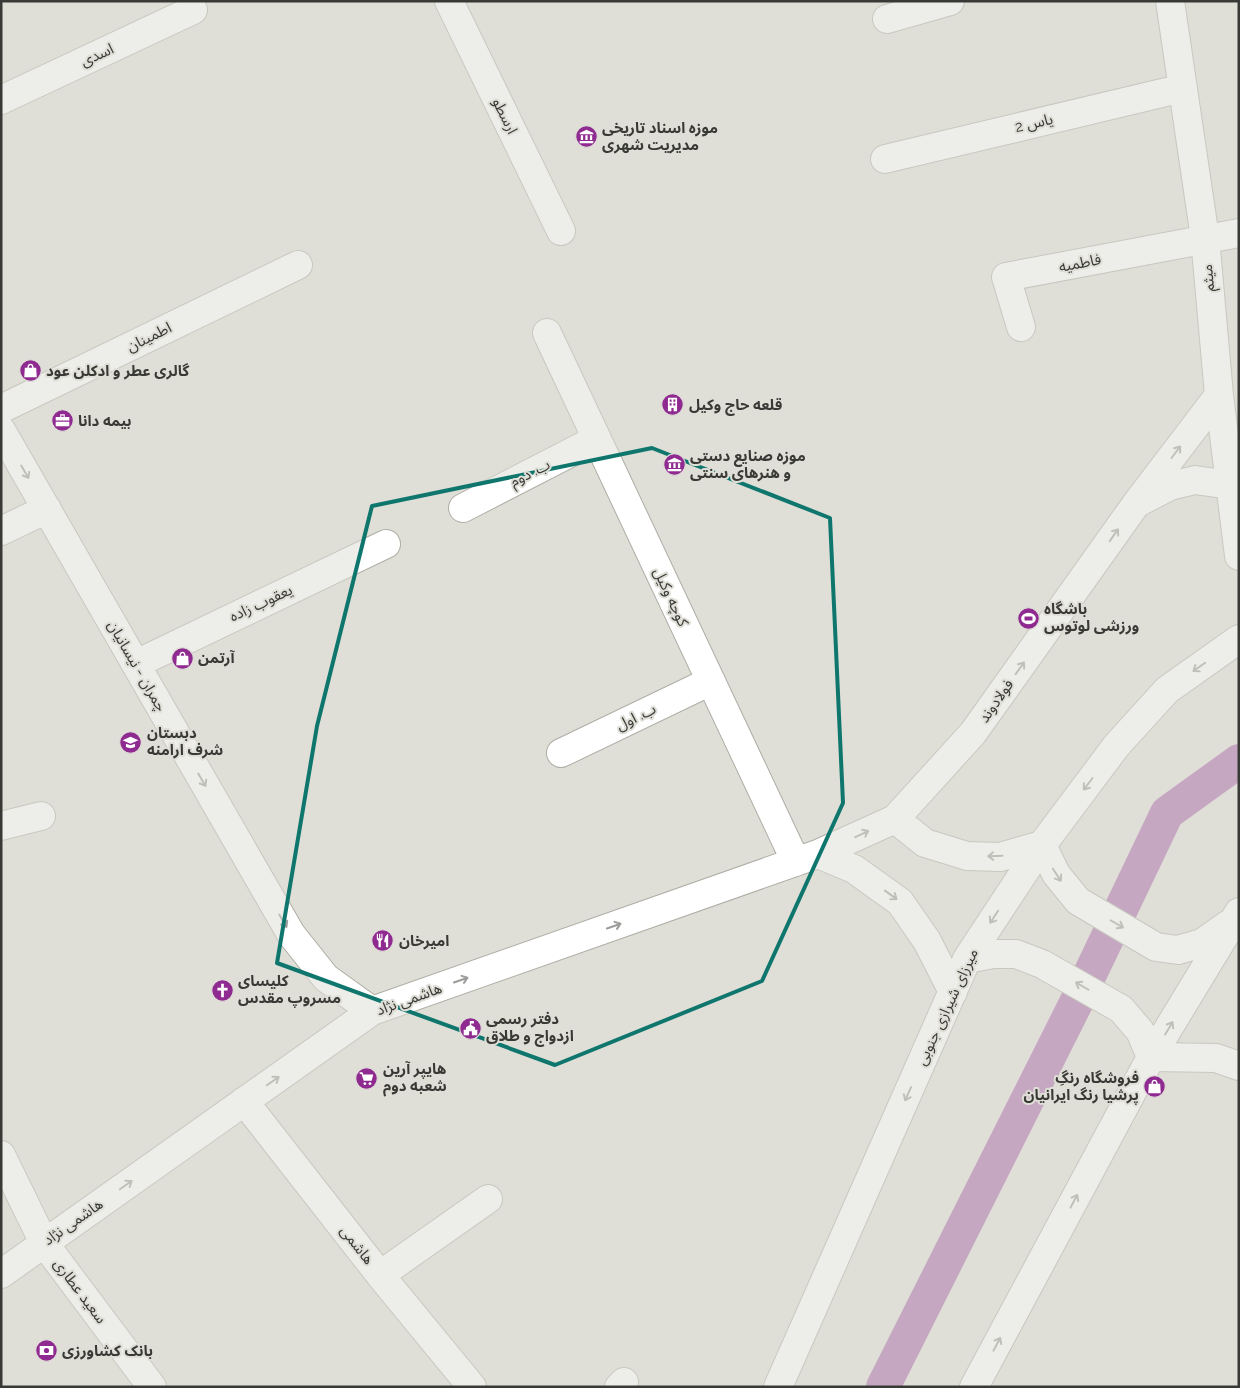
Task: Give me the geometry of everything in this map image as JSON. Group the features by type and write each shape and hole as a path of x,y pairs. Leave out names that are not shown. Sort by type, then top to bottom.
{"street":[{"name":"ارسطو","path":"449,1 561,231"},
{"path":"887,19 950,1"},
{"name":"میثم","path":"1170,1 1205,238 1219,395 1239,556"},
{"name":"اسدی","path":"1,100 193,10"},
{"name":"یاس 2","path":"885,159 1183,88"},
{"path":"1205,238 1239,233"},
{"name":"فاطمیه","path":"1021,327 1006,277 1205,238"},
{"name":"اطمینان","path":"1,409 298,265"},
{"name":"کوچه وکیل","path":"547,334 710,680 807,858"},
{"name":"فولادوند","path":"807,858 895,819 973,733 1136,504 1219,395"},
{"name":"چمران - نیسانیان","path":"1,430 291,934 326,978 372,1011"},
{"name":"ب. دوم","path":"463,508 597,439"},
{"path":"1136,504 1170,486 1195,480 1230,485"},
{"path":"1,531 47,510"},
{"name":"یعقوب زاده","path":"136,664 386,544"},
{"name":"میرزای شیرازی جنوبی","path":"778,1387 967,959 1042,845 1117,745 1167,690 1239,639"},
{"name":"ب. اول","path":"560,753 710,680"},
{"path":"1,826 41,816"},
{"path":"895,819 924,843 967,856 1000,857 1042,845 1056,874 1078,902 1156,947 1178,950 1202,943 1236,917"},
{"path":"807,858 854,868 900,902 927,941 952,992"},
{"name":"هاشمی نژاد","path":"1,1274 372,1011 807,858"},
{"path":"974,1387 1151,1057 1236,917"},
{"path":"967,959 993,954 1016,954 1042,964 1121,1009 1140,1031 1151,1057"},
{"path":"1151,1057 1216,1058 1239,1066"},
{"name":"هاشمی","path":"244,1101 380,1275 472,1387"},
{"name":"سعید عطاری","path":"1,1155 44,1242 152,1387"},
{"path":"380,1275 488,1199"}],"highlighted area":[{"path":"652,448 830,518 843,803 762,981 555,1065 277,963 317,726 372,506"}],"waterway":[{"path":"883,1387 1079,997 1167,813 1239,761"}],"place":[{"name":"موزه اسناد تاریخی مدیریت شهری","path":"586,137"},
{"name":"گالری عطر و ادکلن عود","path":"30,371"},
{"name":"قلعه حاج وکیل","path":"673,405"},
{"name":"بیمه دانا","path":"62,421"},
{"name":"موزه صنایع دستی و هنرهای سنتی","path":"674,465"},
{"name":"باشگاه ورزشی لوتوس","path":"1028,618"},
{"name":"آرتمن","path":"182,658"},
{"name":"دبستان شرف ارامنه","path":"131,742"},
{"name":"امیرخان","path":"383,941"},
{"name":"کلیسای مسروپ مقدس","path":"222,990"},
{"name":"دفتر رسمی ازدواج و طلاق","path":"470,1028"},
{"name":"هایپر آرین شعبه دوم","path":"367,1078"},
{"name":"فروشگاه رنگِ پرشیا رنگ ایرانیان","path":"1155,1087"},
{"name":"بانک کشاورزی","path":"46,1351"}]}
